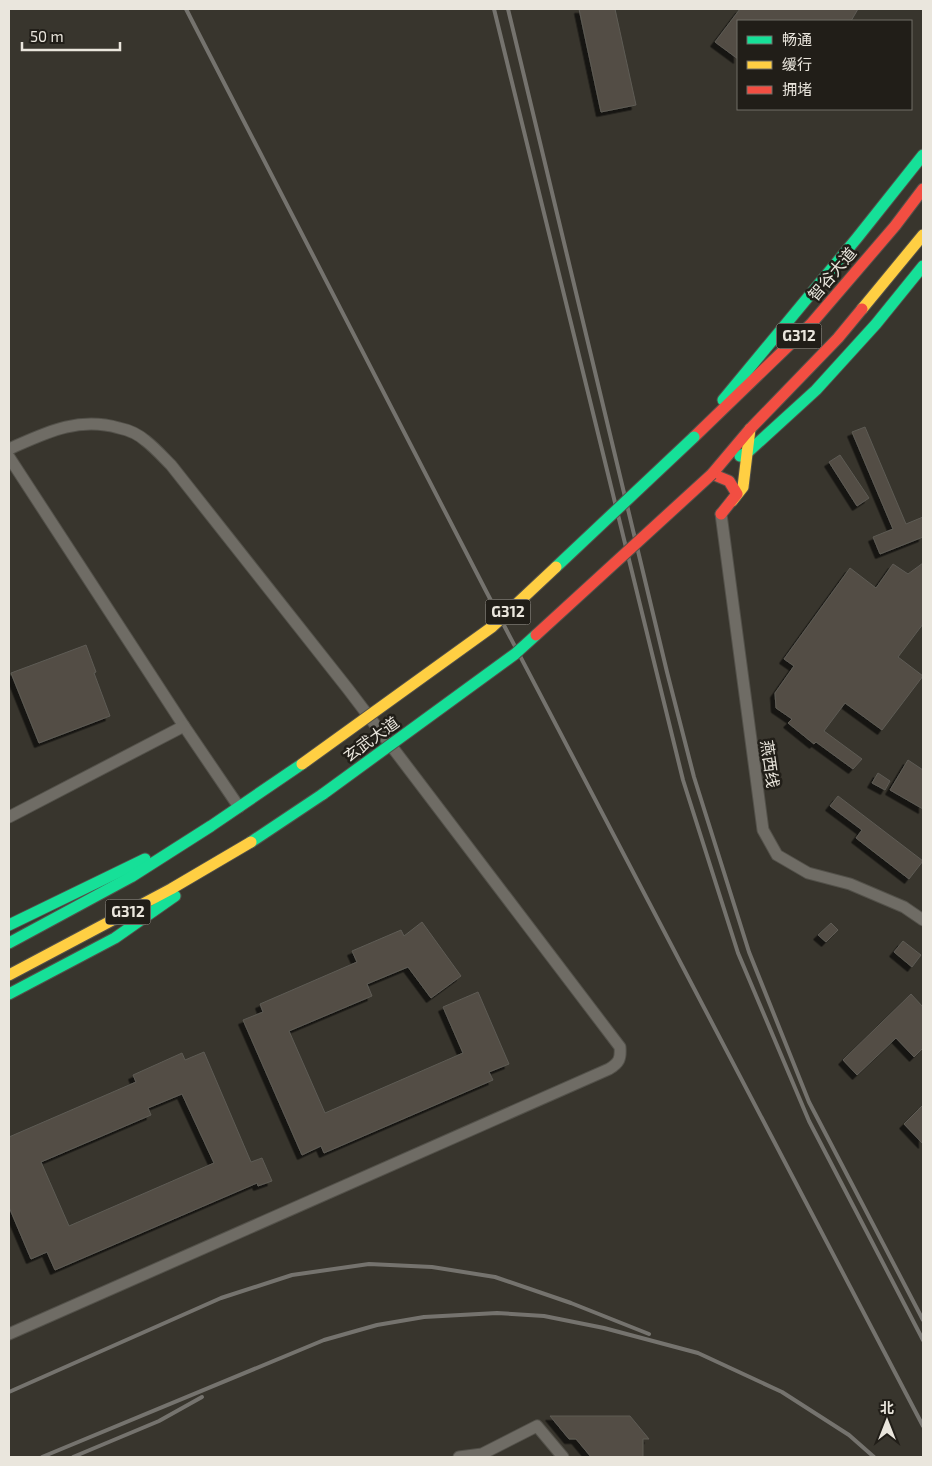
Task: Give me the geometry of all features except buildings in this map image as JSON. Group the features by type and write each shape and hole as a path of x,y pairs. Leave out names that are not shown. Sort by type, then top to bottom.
{"main road":[{"path":"694,437 747,369 857,238 923,155"},
{"name":"智谷大道","path":"694,437 812,324 895,226 923,189"},
{"name":"G312","path":"712,474 750,429 838,338 923,235"},
{"path":"712,474 748,452 816,390 876,324 923,266"},
{"path":"721,514 743,487 750,429"},
{"name":"玄武大道","path":"9,943 131,877 211,826 302,764 492,627 694,437"},
{"path":"712,474 728,481 737,494 721,514"},
{"name":"玄武大道","path":"9,975 171,889 246,845 323,794 515,654 712,474"},
{"path":"9,925 211,826"},
{"path":"9,994 115,938 246,845"}],"street":[{"path":"9,449 55,429 74,424 110,425 129,430 146,440 171,465 348,689 620,1047 621,1056 618,1064 609,1069 9,1334"},
{"path":"9,457 184,726 239,806"},
{"name":"燕西线","path":"721,514 763,830 777,855 808,873 850,884 904,907 923,920"},
{"path":"9,817 184,726"},
{"path":"459,1457 482,1454 537,1426 562,1457"}],"railway":[{"path":"186,9 486,591 923,1426"},
{"path":"494,9 683,780 738,953 809,1121 923,1340"},
{"path":"508,9 667,672 694,777 749,952 809,1102 923,1320"},
{"path":"9,1392 221,1298 292,1275 369,1264 432,1267 495,1277 571,1303 649,1334"},
{"path":"42,1457 324,1340 377,1325 424,1317 497,1313 544,1316 604,1328 698,1353 782,1392 849,1435 874,1457"},
{"path":"73,1457 159,1421 202,1397"}],"traffic: fast":[{"path":"723,400 923,155"},
{"path":"740,456 748,452 816,390 876,324 923,266"},
{"path":"556,567 694,437"},
{"path":"323,794 515,654 536,635"},
{"path":"9,943 131,877 211,826 302,764"},
{"path":"251,842 323,794"},
{"path":"9,925 145,859"},
{"path":"9,994 115,938 175,896"}],"traffic: slow":[{"path":"862,309 923,235"},
{"path":"732,501 743,487 750,429"},
{"path":"302,764 492,627 556,567"},
{"path":"9,975 171,889 251,842"}],"traffic: jam":[{"path":"694,437 811,324 895,226 923,189"},
{"path":"721,514 737,494 729,481 712,474 750,429 838,338 862,309"},
{"path":"536,635 712,474"}]}
